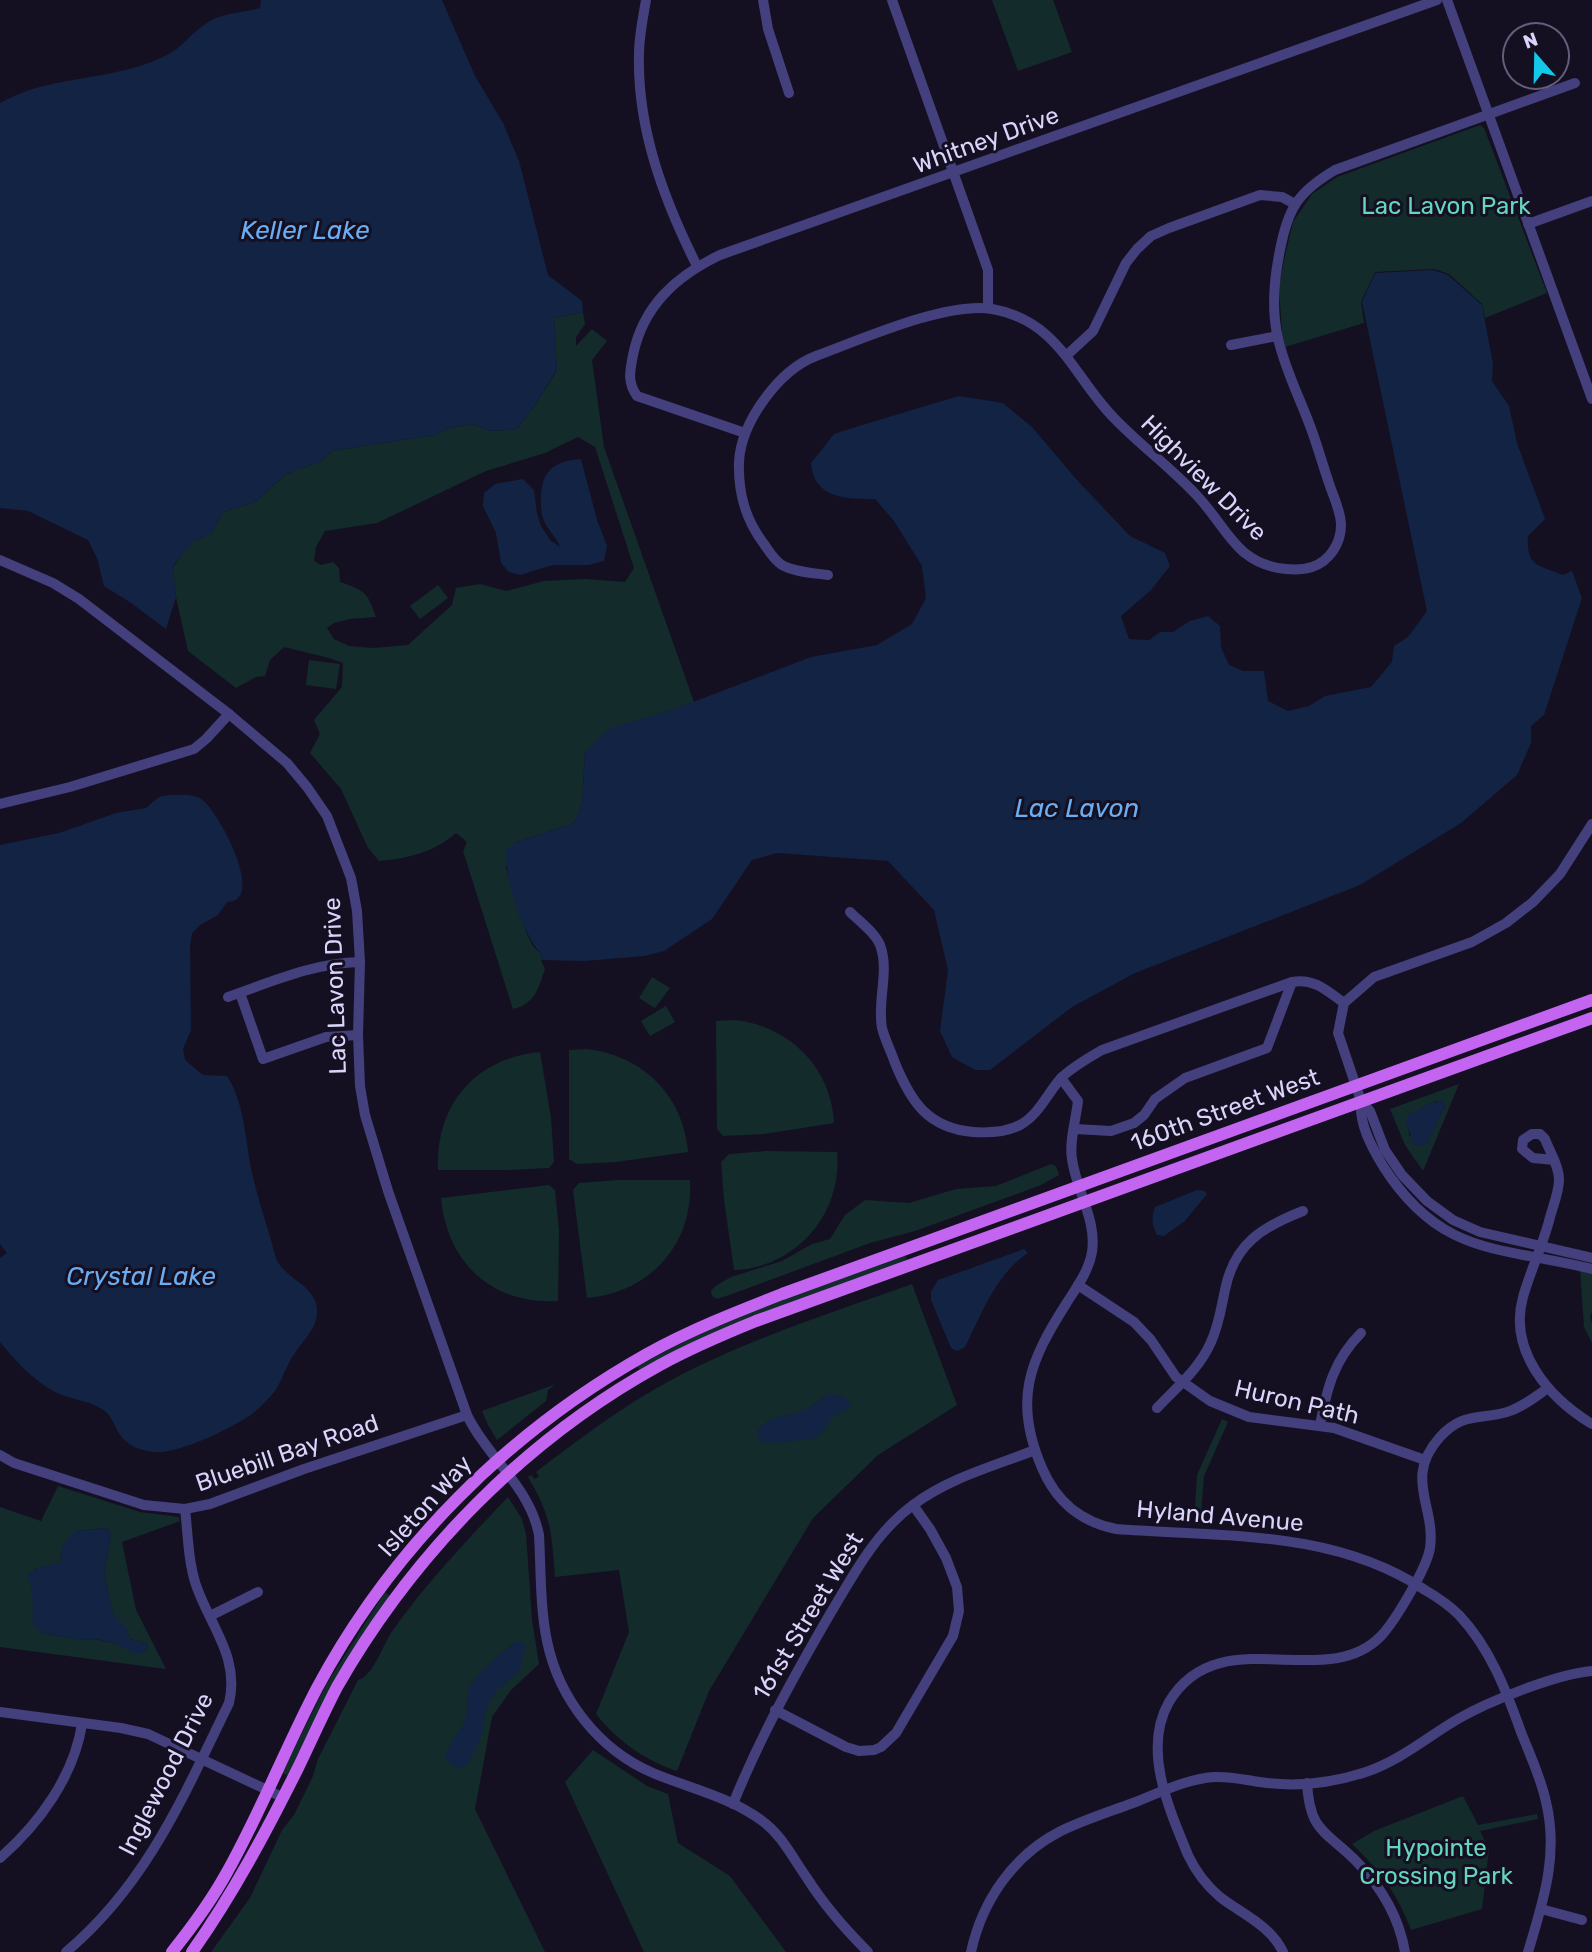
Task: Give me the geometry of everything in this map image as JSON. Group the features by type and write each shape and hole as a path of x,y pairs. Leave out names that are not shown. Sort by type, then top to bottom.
{"main road":[{"name":"160th Street West","path":"873,1261 1592,1000"},
{"name":"160th Street West","path":"877,1277 1592,1018"},
{"name":"Isleton Way","path":"173,1952 219,1886 317,1689 377,1593 423,1535 578,1396 623,1368 720,1318 873,1261"},
{"name":"Isleton Way","path":"192,1952 235,1889 336,1690 369,1635 502,1466 660,1365 756,1321 877,1277"}],"street":[{"path":"646,0 639,53 643,118 674,222 697,266"},
{"path":"764,0 768,29 789,93"},
{"path":"892,0 988,270 988,308"},
{"name":"Whitney Drive","path":"745,433 637,396 630,386 637,336 649,312 668,289 697,266 720,255 1437,0"},
{"path":"1447,0 1592,399"},
{"name":"Highview Drive","path":"828,575 785,567 775,559 754,530 743,507 739,483 739,456 745,433 774,385 790,370 810,358 941,311 988,308 1012,313 1032,323 1050,337 1067,355 1113,417 1200,499 1240,551 1268,567 1301,571 1318,566 1331,555 1339,539 1341,522 1313,434 1284,359 1277,336 1273,305 1275,274 1284,229 1295,204 1311,184 1335,170 1575,83"},
{"path":"1067,355 1093,331 1126,263 1152,236 1260,195 1282,197 1295,204"},
{"path":"1528,224 1592,201"},
{"path":"1231,345 1277,336"},
{"name":"Lac Lavon Drive","path":"0,560 53,583 79,599 229,714 287,763 327,816 351,878 357,911 360,1086 372,1142 467,1415 478,1436 525,1498 536,1522 544,1620 549,1649 565,1692 579,1713 604,1741 633,1762 655,1774 733,1804 755,1816 778,1835 820,1897 868,1952"},
{"path":"0,804 70,787 194,749 229,714"},
{"path":"1592,824 1560,874 1533,902 1506,923 1472,942 1374,976 1344,1003 1338,1033 1361,1101 1370,1111 1391,1160 1427,1201 1453,1220 1480,1232 1592,1258"},
{"path":"850,912 881,945 883,958 880,1012 883,1030 905,1087 915,1102 937,1123 964,1131 985,1133 1020,1125 1032,1116 1061,1078 1102,1050 1292,982 1304,980 1316,983 1344,1003"},
{"path":"228,997 334,962 359,962"},
{"path":"1075,1129 1111,1131 1134,1123 1144,1115 1155,1099 1185,1079 1267,1048 1292,982"},
{"path":"240,993 263,1059 326,1037 358,1035"},
{"name":"Hyland Avenue","path":"1061,1078 1078,1101 1071,1157 1092,1230 1092,1251 1088,1266 1046,1335 1033,1366 1027,1410 1035,1450 1048,1481 1062,1500 1086,1519 1101,1525 1124,1530 1254,1537 1303,1543 1365,1559 1415,1583 1447,1604 1465,1622 1490,1659 1508,1697 1545,1796 1551,1827 1550,1873 1528,1952"},
{"path":"1361,1101 1359,1115 1381,1162 1407,1198 1448,1232 1476,1245 1592,1269"},
{"path":"1554,1160 1559,1182 1542,1246 1523,1297 1520,1331 1530,1362 1548,1388 1592,1424"},
{"path":"1157,1408 1202,1359 1211,1344 1235,1260 1259,1231 1303,1211"},
{"name":"Huron Path","path":"1078,1285 1134,1322 1172,1371 1201,1396 1238,1414 1320,1425 1425,1460"},
{"path":"1320,1425 1333,1372 1342,1355 1361,1333"},
{"path":"1283,1952 1262,1926 1223,1899 1203,1878 1187,1852 1157,1760 1163,1716 1177,1691 1197,1672 1210,1665 1229,1661 1335,1658 1356,1653 1373,1644 1384,1632 1425,1566 1430,1550 1431,1527 1422,1489 1425,1460 1440,1437 1457,1424 1477,1416 1517,1408 1548,1388"},
{"name":"Bluebill Bay Road","path":"0,1455 14,1463 133,1502 185,1509 210,1504 304,1469 467,1415"},
{"name":"161st Street West","path":"733,1804 775,1710 864,1558 884,1532 913,1505 952,1482 1035,1450"},
{"path":"775,1710 846,1747 859,1751 874,1750 892,1738 949,1643 956,1628 959,1611 957,1587 946,1558 930,1528 913,1505"},
{"name":"Inglewood Drive","path":"66,1952 118,1901 144,1866 167,1830 229,1703 232,1685 228,1653 193,1574 185,1509"},
{"path":"210,1616 258,1592"},
{"path":"971,1952 989,1902 1009,1872 1026,1855 1069,1828 1191,1781 1216,1777 1268,1783 1307,1783 1345,1778 1382,1766 1419,1746 1459,1718 1565,1675 1592,1671"},
{"path":"0,1712 148,1734 282,1797"},
{"path":"0,1858 22,1836 68,1773 79,1743 82,1724"},
{"path":"1307,1783 1310,1806 1319,1828 1358,1863 1380,1889 1396,1919 1405,1952"},
{"path":"1541,1909 1581,1920"}],"green space":[{"path":"992,0 1053,0 1072,52 1018,71"},
{"name":"Lac Lavon Park","path":"1480,125 1484,128 1547,293 1485,318 1482,304 1449,274 1434,269 1375,272 1361,302 1364,323 1285,347 1279,287 1293,222 1312,194 1337,177"},
{"path":"583,312 585,324 576,337 576,346 592,329 607,341 592,360 604,447 694,702 585,752 582,804 574,823 514,843 506,868 527,934 542,955 545,969 538,989 531,999 513,1009 463,851 467,842 456,833 439,845 420,853 379,861 368,848 341,789 310,753 320,734 314,720 342,687 343,663 284,647 270,660 265,676 256,677 236,688 188,651 176,597 173,567 192,542 212,533 223,512 255,502 286,474 322,461 331,451 435,435 449,428 472,424 491,431 517,429 557,370 554,318","holes":["578,437 595,447 634,568 625,582 585,579 544,581 506,591 480,584 456,588 452,605 408,645 373,648 349,646 334,639 327,628 334,623 376,617 364,594 340,582 339,568 333,562 321,565 314,561 316,547 325,531 377,523 486,471 545,453"]},
{"path":"438,585 448,598 420,619 410,606"},
{"path":"309,660 340,664 336,689 306,685"},
{"path":"652,977 670,988 655,1008 639,998"},
{"path":"666,1006 675,1022 650,1036 641,1021"},
{"path":"736,1020 774,1031 804,1054 825,1085 834,1123 764,1134 723,1136 717,1129 716,1021"},
{"path":"586,1049 625,1060 656,1081 678,1113 688,1152 616,1162 577,1164 569,1159 569,1050"},
{"path":"540,1052 551,1118 554,1162 549,1168 438,1170 444,1125 463,1089 478,1075 496,1064 517,1056"},
{"path":"1459,1084 1423,1171 1405,1145 1390,1109","holes":["1437,1101 1445,1106 1427,1143 1420,1146 1409,1135 1408,1115"]},
{"path":"766,1151 837,1152 837,1175 832,1196 811,1233 795,1248 756,1267 734,1270 721,1162 729,1154"},
{"path":"1051,1164 1056,1166 1059,1175 1041,1185 915,1231 870,1243 732,1294 717,1299 712,1296 714,1287 731,1277 782,1261 812,1244 830,1239 845,1215 865,1200 909,1203 956,1189 996,1186"},
{"path":"690,1180 689,1203 684,1224 676,1244 664,1261 648,1275 610,1294 587,1298 573,1190 579,1183"},
{"path":"549,1185 555,1190 559,1231 558,1301 513,1296 477,1275 463,1260 445,1221 441,1198"},
{"path":"905,1255 907,1260 640,1370 637,1366 732,1318"},
{"path":"1580,1269 1592,1273 1592,1343 1584,1327"},
{"path":"912,1284 957,1405 878,1455 813,1518 709,1691 677,1771 665,1767 622,1741 596,1714 629,1632 619,1570 555,1577 549,1525 542,1503 528,1477 531,1475 535,1479 539,1476 536,1472 630,1404 694,1369 786,1329"},
{"path":"556,1384 548,1390 546,1401 497,1440 482,1411"},
{"path":"1222,1419 1228,1422 1204,1476 1200,1525 1194,1525 1197,1475"},
{"path":"58,1486 140,1512 179,1517 180,1521 122,1542 136,1610 166,1669 0,1647 0,1507 41,1521","holes":["109,1529 111,1535 104,1574 113,1615 127,1631 130,1639 146,1643 148,1647 141,1654 95,1639 82,1640 41,1633 33,1618 34,1569 62,1562 60,1554 76,1531"]},
{"path":"508,1497 522,1519 526,1534 532,1620 539,1664 511,1690 492,1717 475,1809 545,1952 211,1952 250,1898 282,1830 294,1815 313,1776 318,1759 358,1680 373,1667 391,1633 418,1597"},
{"path":"385,1592 390,1596 364,1633 292,1768 287,1775 282,1773 326,1685"},
{"path":"593,1750 647,1786 668,1794 678,1843 730,1876 786,1952 644,1952 565,1782"},
{"name":"Hypointe Crossing Park","path":"1463,1796 1478,1825 1537,1814 1538,1819 1480,1831 1489,1849 1482,1909 1411,1930 1387,1883 1352,1844 1374,1831"}],"water":[{"name":"Keller Lake","path":"261,0 442,0 475,76 503,123 519,161 548,275 582,301 583,312 554,318 557,369 517,429 491,431 472,424 449,428 435,435 331,451 322,461 286,474 255,502 223,512 212,533 193,542 173,566 176,597 166,629 104,586 97,558 88,540 28,511 0,508 0,103 40,87 145,64 165,56 212,20 260,8"},
{"name":"Lac Lavon","path":"1433,270 1448,275 1482,305 1493,364 1492,381 1509,406 1517,443 1545,519 1528,536 1529,553 1535,563 1547,569 1563,575 1572,571 1582,598 1544,715 1531,726 1531,743 1517,775 1461,823 1360,885 1135,973 1072,1007 990,1070 975,1070 952,1057 940,1031 948,970 934,910 888,861 777,853 752,860 712,919 664,951 644,956 584,961 541,960 542,955 528,934 516,906 508,877 506,851 514,843 574,823 582,804 585,752 611,728 672,710 811,657 877,645 912,624 926,598 922,566 894,521 875,499 833,495 818,484 813,475 811,463 834,434 959,396 1003,403 1032,427 1130,536 1165,553 1170,566 1151,590 1121,616 1129,639 1149,640 1160,632 1173,632 1190,621 1208,616 1220,626 1221,647 1229,665 1243,671 1264,671 1268,701 1288,711 1309,706 1325,696 1371,687 1392,662 1394,646 1408,637 1427,611 1362,302 1375,273"},
{"path":"581,459 597,520 607,546 604,561 589,565 553,565 520,575 509,572 501,563 496,533 483,506 484,493 495,484 523,479 534,490 541,526 550,540 560,547 542,516 543,483 555,466"},
{"name":"Crystal Lake","path":"193,796 209,807 236,855 242,888 238,898 227,902 218,915 192,933 191,1030 183,1049 185,1060 203,1075 227,1076 233,1087 241,1110 254,1183 275,1255 284,1270 312,1295 317,1312 312,1329 292,1358 275,1391 255,1412 205,1439 176,1449 154,1452 140,1449 123,1439 111,1418 100,1408 60,1394 40,1382 18,1363 0,1342 0,1258 7,1253 0,1244 0,845 59,833 116,813 146,808 159,797"},
{"path":"1444,1100 1445,1106 1427,1144 1413,1144 1406,1121 1408,1115 1428,1104"},
{"path":"1197,1190 1207,1194 1185,1221 1164,1236 1157,1235 1153,1221 1155,1207"},
{"path":"1024,1249 1028,1253 998,1283 965,1347 957,1351 951,1348 931,1300 931,1291 938,1280"},
{"path":"830,1394 844,1396 852,1406 834,1416 816,1438 776,1443 760,1442 757,1431 767,1422 802,1411"},
{"path":"109,1529 111,1535 104,1574 113,1614 125,1626 130,1639 146,1643 148,1647 141,1654 137,1655 117,1644 96,1639 82,1640 41,1633 33,1625 32,1593 27,1573 61,1562 64,1545 76,1531"},
{"path":"515,1641 522,1641 525,1646 520,1670 497,1690 489,1703 483,1721 484,1729 468,1765 456,1769 446,1759 446,1753 466,1719 468,1689 480,1673"}]}
